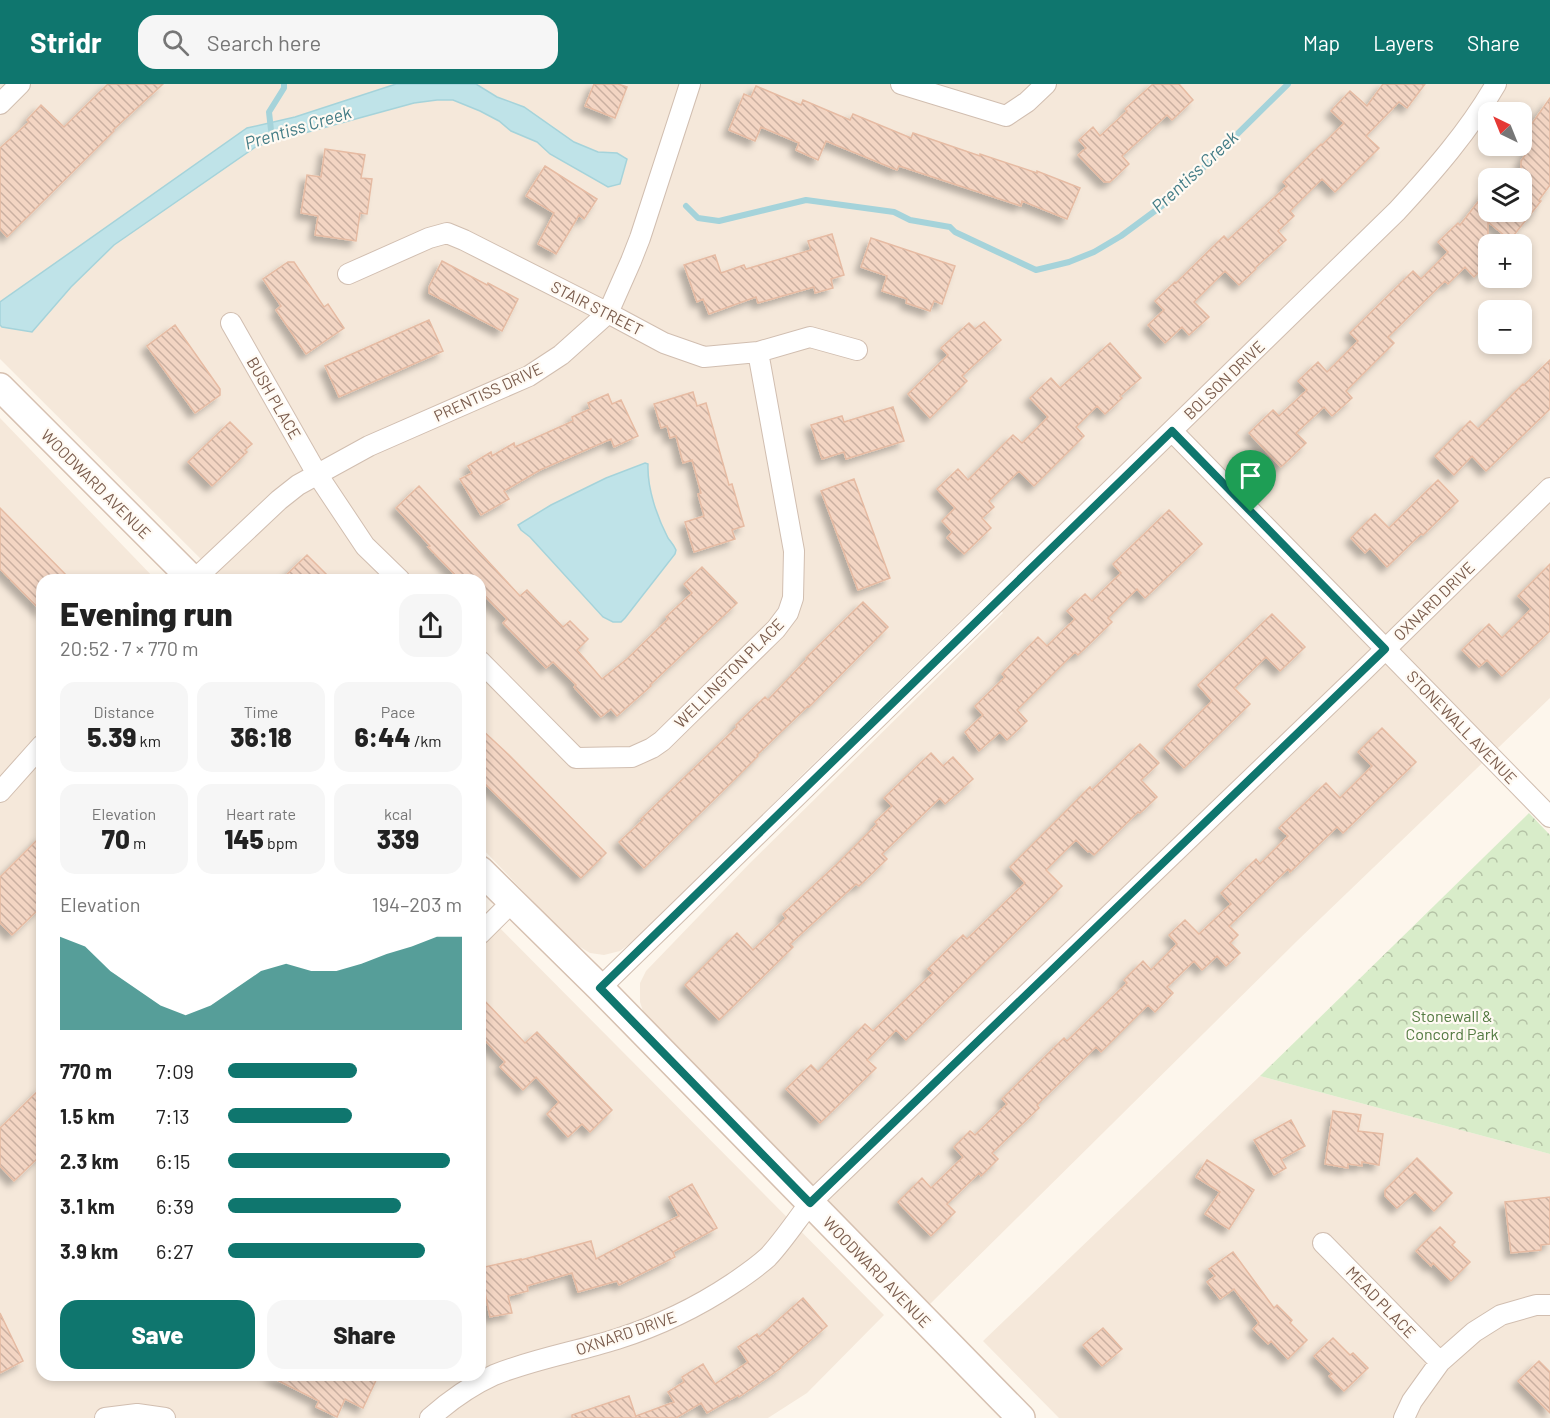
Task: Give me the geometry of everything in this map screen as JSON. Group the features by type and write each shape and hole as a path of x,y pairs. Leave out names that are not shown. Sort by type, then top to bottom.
{"main road":[{"name":"WOODWARD AVENUE","path":"0,387 187,574"},
{"name":"WOODWARD AVENUE","path":"486,876 600,988 1020,1418"}],"street":[{"path":"0,104 20,84"},
{"name":"PRENTISS DRIVE","path":"199,574 298,485 369,446 529,376 561,355 608,313 631,261 690,84"},
{"path":"901,84 1006,116 1027,102 1046,84"},
{"name":"BOLSON DRIVE","path":"600,988 1397,211 1456,143 1496,84"},
{"name":"STAIR STREET","path":"348,273 429,238 447,234 464,240 664,343 704,357 758,352 810,337 857,350"},
{"name":"BUSH PLACE","path":"231,322 317,474 365,546 394,574"},
{"name":"WELLINGTON PLACE","path":"486,667 576,758 632,757 662,741 776,628 788,613 793,598 794,551 758,352"},
{"name":"STONEWALL AVENUE","path":"1172,431 1550,817"},
{"name":"OXNARD DRIVE","path":"486,1380 514,1368 650,1328 718,1293 768,1257 810,1203 1550,488"},
{"path":"0,792 36,752"},
{"path":"486,928 512,902"},
{"name":"MEAD PLACE","path":"1323,1243 1440,1362"},
{"path":"1404,1418 1412,1401 1440,1362 1474,1332 1501,1315 1536,1305 1550,1305"},
{"name":"OXNARD DRIVE","path":"430,1418 452,1400 484,1381"},
{"path":"105,1418 137,1414 165,1418"}],"shaded area":[{"path":"0,84 1550,84 1550,698 1297,941 929,1305 655,1029 644,1014 640,1002 640,983 646,971 750,863 1003,613 987,595 639,937 620,951 604,955 590,953 572,942 486,852 486,574 216,574 0,359"},
{"path":"0,418 150,574 36,574 36,1381 486,1381 486,914 884,1315 807,1393 768,1418 0,1418"},
{"path":"1260,1076 1550,1154 1550,1418 1059,1418 983,1341"}],"green space":[{"name":"Stonewall & Concord Park","path":"1529,813 1550,835 1550,1154 1260,1076"}],"water":[{"path":"396,84 476,84 497,97 524,107 574,142 598,152 617,153 627,159 620,184 608,187 550,154 537,142 511,131 499,121 480,111 453,100 414,103 257,146 114,245 71,287 32,332 0,325 0,302 247,128 295,117"},
{"path":"645,463 648,464 649,483 660,521 676,550 625,618 621,622 613,622 603,617 518,525 551,505 606,478"}],"building":[{"path":"108,84 163,84 113,130 7,237 0,229 0,148 29,122 27,120 41,105 64,127"},
{"path":"594,84 618,84 627,87 615,118 585,106"},
{"path":"1153,84 1179,84 1193,100 1172,120 1167,115 1122,156 1129,164 1110,182 1104,182 1078,155 1086,148 1079,140 1093,127 1100,136"},
{"path":"1383,84 1425,84 1407,108 1399,102 1366,136 1379,148 1335,192 1322,179 1290,211 1294,216 1278,231 1286,240 1239,285 1225,271 1194,302 1209,317 1189,335 1182,327 1165,343 1148,325 1164,310 1155,301 1224,236 1228,240 1287,186 1283,182 1344,123 1331,111 1350,91 1367,106"},
{"path":"756,86 801,105 803,100 850,120 853,114 911,138 913,133 980,156 980,154 1037,173 1037,171 1080,188 1067,219 1022,201 1021,206 899,166 897,170 826,141 818,160 796,150 799,143 761,127 755,141 729,130 744,94 751,97"},
{"path":"1550,98 1550,185 1532,212 1532,168 1521,168 1521,161 1524,156 1532,156 1532,123"},
{"path":"325,149 365,155 361,178 372,179 367,214 360,213 356,241 315,235 318,216 301,213 307,175 321,177"},
{"path":"545,166 597,199 584,219 579,215 556,254 538,244 554,213 526,196"},
{"path":"1478,202 1478,222 1488,222 1488,234 1478,234 1478,273 1474,277 1465,267 1448,284 1445,281 1388,337 1394,343 1346,391 1352,398 1332,416 1324,407 1296,433 1306,443 1281,467 1249,433 1273,410 1279,416 1307,390 1298,381 1318,362 1327,372 1358,341 1350,333 1413,271 1421,279 1448,252 1438,242 1458,223 1460,225"},
{"path":"1488,222 1524,222 1515,234 1503,234"},
{"path":"832,234 844,275 831,279 833,288 815,293 814,287 758,303 756,297 709,314 703,299 697,302 684,265 715,255 721,273 744,265 746,269 811,250 808,241"},
{"path":"871,238 955,266 942,304 934,301 930,311 906,303 907,299 882,291 887,276 861,267"},
{"path":"442,261 518,299 502,331 429,293 429,287"},
{"path":"288,262 294,262 324,307 328,304 344,328 306,354 276,310 281,306 263,279"},
{"path":"429,320 443,351 339,397 325,366"},
{"path":"984,322 1001,340 962,376 967,381 930,418 908,394 948,355 941,348 969,323 975,329"},
{"path":"175,325 220,389 220,395 195,413 147,346"},
{"path":"1110,343 1141,378 1120,396 1122,398 1105,414 1097,406 1076,427 1084,436 1034,486 1019,471 989,501 994,507 982,518 991,528 964,554 947,538 952,532 942,521 955,508 937,489 958,469 968,480 1013,435 1022,443 1048,417 1030,398 1051,378 1060,388"},
{"path":"1550,360 1550,409 1486,471 1472,456 1454,475 1435,456 1470,421 1478,429"},
{"path":"693,392 697,406 706,403 729,485 732,484 744,526 732,530 735,539 694,552 685,522 704,516 698,494 701,493 692,460 683,463 676,436 670,438 667,426 661,428 654,404"},
{"path":"608,394 612,404 621,400 638,436 614,447 611,439 540,470 504,491 509,499 481,515 460,479 472,473 468,466 491,452 492,456 514,443 515,447 573,421 572,417 590,409 588,403"},
{"path":"893,407 904,441 846,459 844,452 822,459 811,425 842,416 844,422"},
{"path":"230,422 252,444 245,450 247,452 212,486 188,462"},
{"path":"854,479 890,578 858,590 821,491"},
{"path":"1438,480 1458,501 1387,567 1370,548 1365,553 1351,538 1375,514 1389,528"},
{"path":"419,486 520,596 527,590 563,627 570,621 588,639 577,650 602,679 627,659 692,593 684,584 702,567 737,603 617,716 611,709 601,717 574,687 576,685 553,662 546,668 503,623 507,619 486,597 486,574 454,574 396,508"},
{"path":"0,508 65,574 36,574 36,606 0,569"},
{"path":"1169,510 1202,544 1145,598 1137,589 1108,618 1112,622 1078,655 1075,652 1017,710 1027,721 1007,740 1000,732 979,751 965,732 983,715 975,706 1005,677 1002,674 1038,637 1047,646 1075,619 1067,611 1085,594 1092,601 1121,573 1113,564"},
{"path":"307,555 326,574 287,574"},
{"path":"1550,564 1550,631 1502,676 1487,660 1479,667 1462,650 1489,624 1502,638 1531,609 1518,596"},
{"path":"863,602 888,627 644,868 619,842 765,697 768,700 806,658"},
{"path":"1272,614 1305,647 1280,671 1266,657 1234,688 1250,704 1184,768 1164,748 1212,701 1198,685"},
{"path":"1382,728 1416,762 1343,833 1337,827 1290,872 1288,869 1229,926 1238,935 1230,943 1240,953 1226,966 1217,956 1202,970 1194,961 1167,987 1173,993 1155,1012 1148,1005 1101,1052 1096,1047 1037,1105 1039,1108 992,1153 998,1159 981,1176 979,1173 947,1204 955,1212 931,1236 898,1202 922,1178 931,1188 963,1157 954,1147 970,1131 975,1135 1007,1104 1002,1099 1064,1038 1067,1041 1127,983 1124,980 1143,961 1151,970 1177,944 1169,935 1185,920 1199,934 1231,904 1221,893 1256,859 1260,864 1288,836 1279,828 1326,783 1340,798 1372,766 1358,752"},
{"path":"486,734 606,853 581,878 486,785"},
{"path":"1140,744 1159,763 1141,780 1157,797 1140,813 1138,812 1094,855 1076,840 1046,870 1062,886 906,1040 896,1030 867,1060 876,1068 820,1123 786,1089 811,1065 818,1072 865,1024 873,1031 933,973 928,969 963,935 967,939 1025,883 1010,867 1090,787 1092,790"},
{"path":"931,753 943,766 953,757 973,779 945,804 940,798 882,854 887,859 859,886 856,884 790,944 793,947 719,1020 685,985 737,933 753,950 786,918 783,914 877,824 875,822 892,806 884,798"},
{"path":"36,841 36,912 12,935 0,923 0,877"},
{"path":"486,1002 525,1043 537,1032 612,1110 590,1132 582,1124 568,1137 547,1114 559,1102 536,1077 523,1090 500,1067 505,1062 486,1041"},
{"path":"36,1093 36,1160 14,1181 0,1166 0,1128"},
{"path":"1333,1111 1361,1115 1358,1131 1383,1134 1379,1165 1362,1162 1362,1166 1348,1164 1348,1168 1325,1164"},
{"path":"1291,1120 1305,1146 1281,1159 1286,1168 1274,1175 1254,1140"},
{"path":"1417,1158 1452,1193 1434,1211 1415,1192 1397,1208 1385,1196 1385,1190"},
{"path":"1207,1160 1254,1190 1229,1229 1205,1214 1220,1192 1196,1177"},
{"path":"692,1184 717,1228 673,1252 675,1257 619,1285 617,1281 578,1292 572,1273 527,1286 528,1291 508,1296 512,1313 490,1317 486,1297 486,1267 521,1260 591,1241 596,1259 679,1216 669,1197"},
{"path":"1550,1197 1550,1244 1541,1245 1541,1250 1511,1253 1505,1202"},
{"path":"1440,1227 1455,1242 1452,1245 1470,1262 1451,1281 1433,1263 1431,1266 1416,1251"},
{"path":"1233,1252 1274,1308 1277,1305 1292,1320 1290,1323 1307,1340 1288,1359 1271,1341 1268,1344 1253,1329 1259,1323 1234,1289 1220,1299 1207,1282 1215,1276 1209,1269"},
{"path":"803,1298 827,1326 781,1368 739,1397 738,1395 707,1413 701,1403 676,1418 572,1418 572,1415 629,1396 636,1417 674,1402 668,1392 684,1382 682,1377 703,1364 715,1384 748,1362 738,1347 757,1334 759,1337"},
{"path":"0,1313 23,1361 0,1373"},
{"path":"1103,1328 1122,1349 1102,1366 1083,1345"},
{"path":"1333,1338 1350,1355 1353,1353 1368,1368 1344,1391 1329,1376 1332,1374 1314,1356"},
{"path":"1539,1361 1550,1372 1550,1413 1518,1381"},
{"path":"279,1381 376,1381 363,1408 345,1399 337,1417 316,1407 319,1401"}],"waterway":[{"path":"271,130 269,112 284,88 284,84"},
{"name":"Prentiss Creek","path":"686,206 698,218 719,221 806,200 894,212 910,220 950,227 955,232 1036,270 1069,262 1094,252 1121,236 1163,205 1288,84"}],"route":[{"path":"1172,431 1251,512 1385,649 810,1203 600,988 1172,431"}]}
